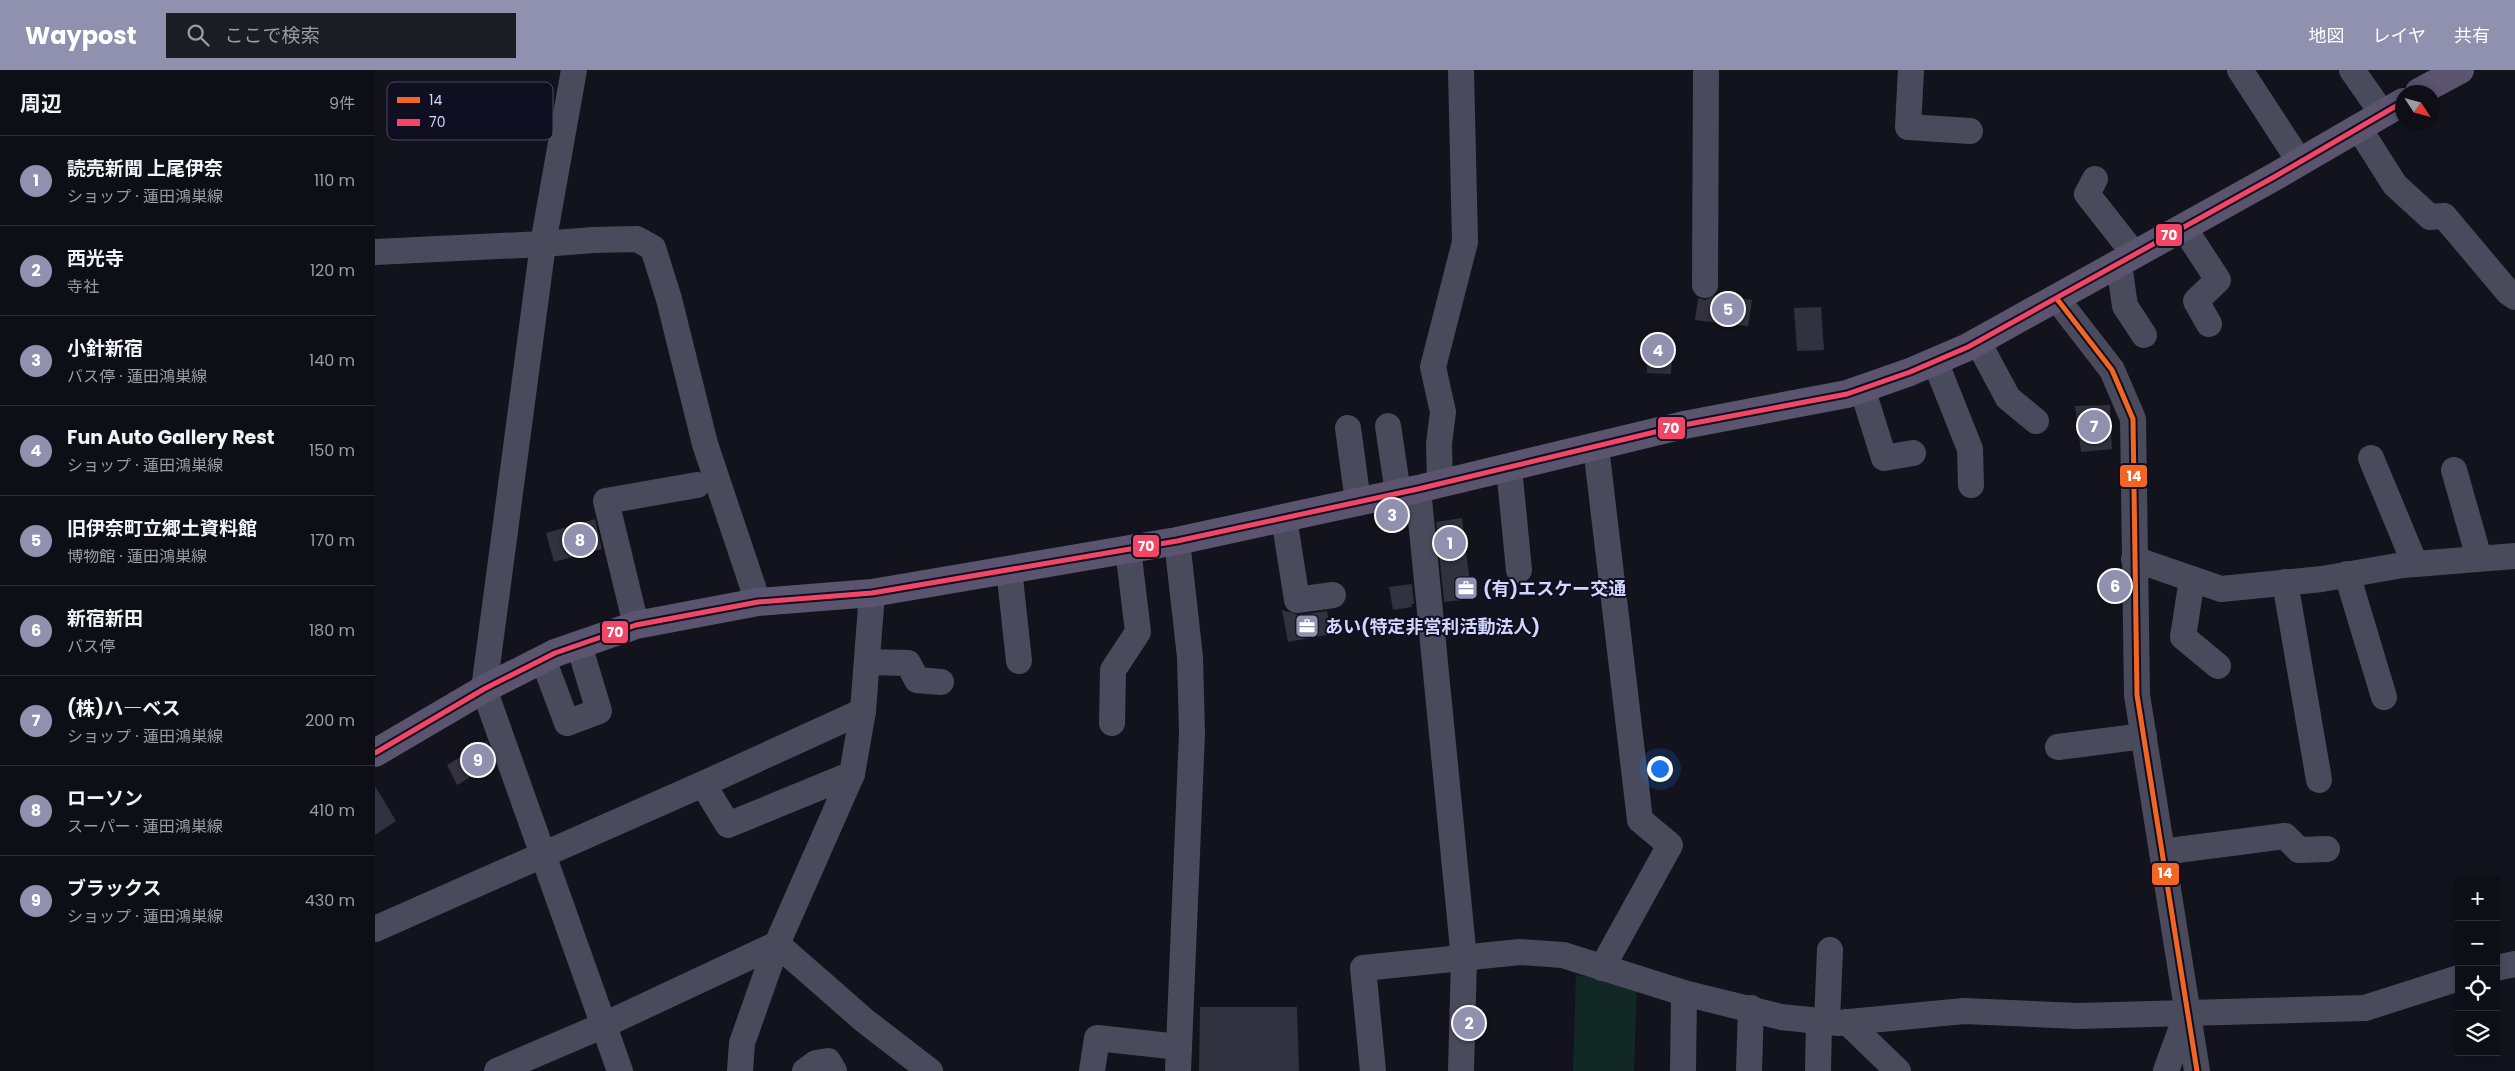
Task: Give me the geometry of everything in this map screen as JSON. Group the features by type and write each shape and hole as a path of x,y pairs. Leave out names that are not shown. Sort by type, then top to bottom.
{"main road":[{"path":"2432,85 2460,70"},
{"path":"375,753 484,689 543,659 636,625 758,602 871,593 1177,541 1419,489 1684,425 1847,394 1935,361 1978,342 2184,228 2392,107"}],"street":[{"path":"574,70 543,244 484,689 620,1071"},
{"path":"1419,489 1439,444 1443,412 1433,367 1465,242 1461,70"},
{"path":"1705,285 1706,70"},
{"path":"1911,70 1908,127 1970,131"},
{"path":"2240,70 2300,162"},
{"path":"2352,70 2392,107"},
{"path":"2358,127 2395,185 2430,217 2444,216 2509,293 2515,297"},
{"path":"2095,179 2087,194 2127,260 2125,306 2144,335"},
{"path":"2184,228 2218,280 2196,301 2209,324"},
{"path":"375,252 637,239 653,248 669,299 705,444 758,602"},
{"path":"2057,299 2112,370 2133,419 2137,695 2197,1071"},
{"path":"1978,342 2009,398 2036,421"},
{"path":"1935,361 1970,449 1971,485"},
{"path":"1862,388 1884,458 1913,453"},
{"path":"1388,426 1419,489 1464,960 1461,1071"},
{"path":"1348,428 1358,502"},
{"path":"1596,447 1640,820 1670,846 1602,968"},
{"path":"2371,458 2415,564"},
{"path":"1509,468 1519,570"},
{"path":"2453,470 2479,558"},
{"path":"636,625 606,501 697,485"},
{"path":"1283,518 1297,600 1333,595"},
{"path":"1093,1071 1097,1038 1178,1059 1192,733 1190,657 1177,541"},
{"path":"1112,723 1113,670 1139,632 1128,549"},
{"path":"2134,559 2221,589 2415,564 2515,556"},
{"path":"1009,569 1019,662"},
{"path":"2347,574 2385,697"},
{"path":"2192,579 2183,637 2218,666"},
{"path":"2285,582 2319,780"},
{"path":"739,1071 742,1043 777,944 852,774 863,711 871,593"},
{"path":"543,659 567,723 599,711 579,645"},
{"path":"867,662 908,663 917,680 941,682"},
{"path":"375,929 863,711"},
{"path":"2058,747 2144,736"},
{"path":"703,784 728,825 852,774"},
{"path":"2162,852 2285,836 2299,850 2327,849"},
{"path":"497,1071 603,1025 777,944"},
{"path":"777,944 865,1021 930,1071"},
{"path":"1819,1071 1831,1022 1830,950"},
{"path":"1373,1071 1363,968 1464,960 1520,952 1563,955 1684,993 1751,1008 1781,1017 1831,1022 1964,1011 2078,1016 2365,1008 2455,979"},
{"path":"2500,967 2515,964"},
{"path":"1683,1071 1684,993"},
{"path":"1749,1071 1751,1008"},
{"path":"2166,1071 2187,1012"},
{"path":"1831,1022 1893,1069"},
{"path":"805,1071 816,1063 829,1061 834,1071"}],"green space":[{"path":"1576,975 1637,982 1634,1071 1573,1071"}],"building":[{"path":"1715,295 1752,300 1748,326 1695,320 1698,298 1705,300"},
{"path":"1821,307 1824,350 1797,351 1794,308"},
{"path":"1647,341 1673,342 1671,374 1647,373"},
{"path":"2110,405 2112,449 2081,452 2075,406"},
{"path":"1462,518 1472,599 1444,602 1436,522"},
{"path":"595,519 602,549 554,562 546,533"},
{"path":"1412,584 1414,604 1411,604 1412,607 1393,610 1389,587"},
{"path":"1282,610 1299,615 1327,611 1331,634 1288,642"},
{"path":"487,741 494,763 457,785 447,765"},
{"path":"375,786 396,821 375,835"},
{"path":"1200,1007 1297,1007 1299,1071 1199,1071"}],"transit line":[{"name":"70","path":"375,753 484,689 555,653 636,625 758,602 872,593 1177,541 1418,489 1684,425 1847,394 1910,372 1968,347 2274,177 2395,107"},
{"name":"14","path":"2057,299 2112,370 2133,419 2137,695 2197,1071"}],"place":[{"name":"旧伊奈町立郷土資料館","path":"1728,309"},
{"name":"Fun Auto Gallery Rest","path":"1658,350"},
{"name":"(株)ハ―ベス","path":"2094,426"},
{"name":"小針新宿","path":"1392,515"},
{"name":"ローソン","path":"580,540"},
{"name":"読売新聞 上尾伊奈","path":"1450,543"},
{"name":"新宿新田","path":"2115,586"},
{"name":"(有)エスケー交通","path":"1466,588"},
{"name":"あい(特定非営利活動法人)","path":"1307,626"},
{"name":"ブラックス","path":"478,760"},
{"name":"西光寺","path":"1469,1023"}]}
